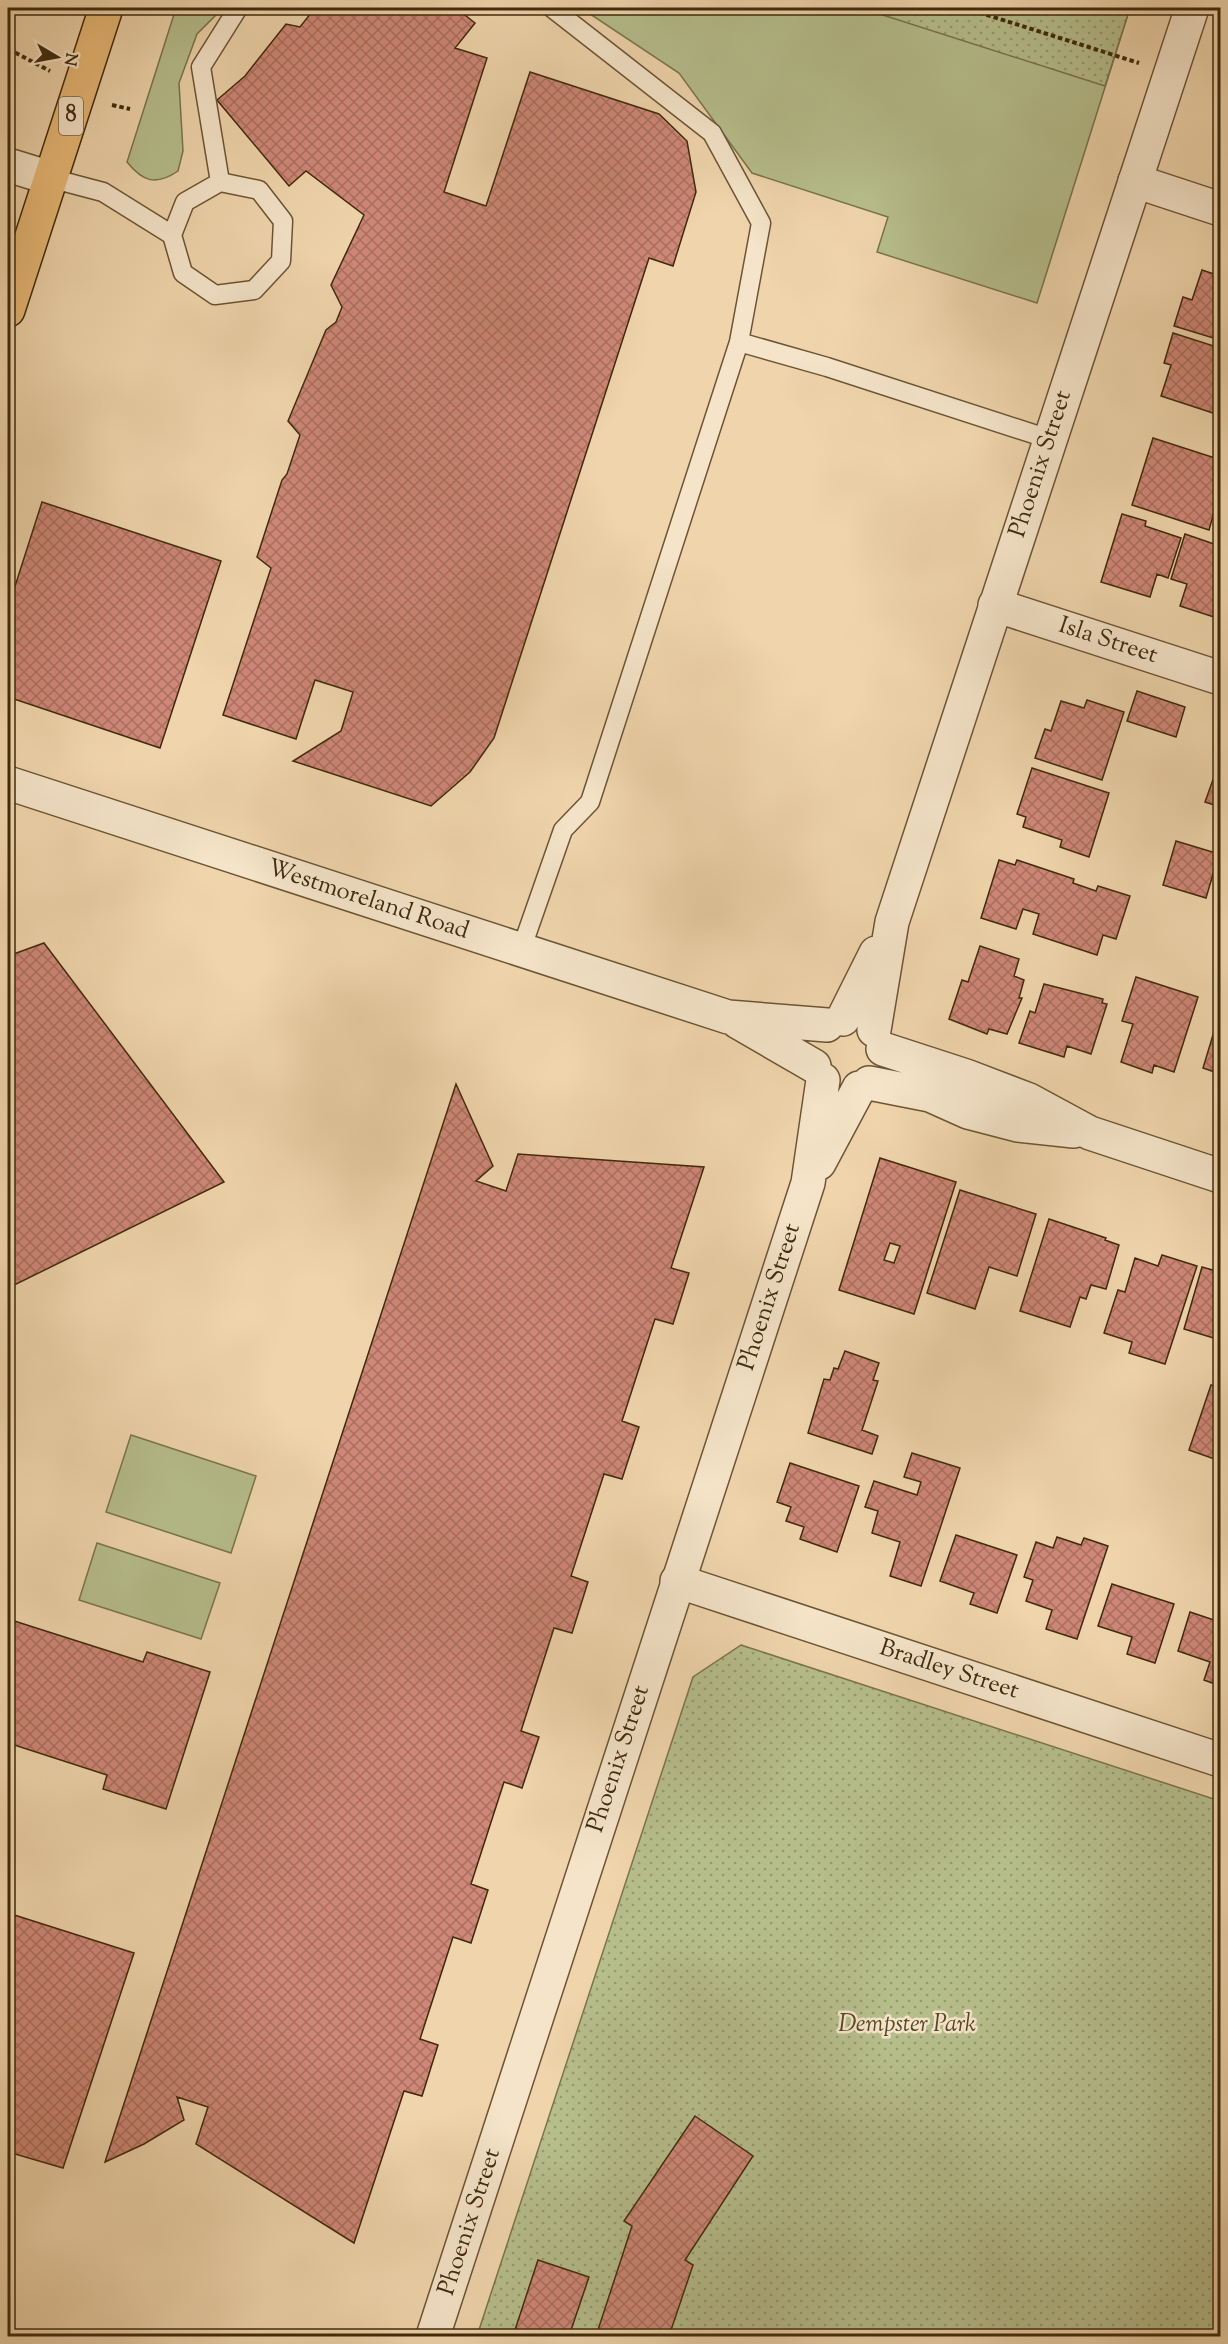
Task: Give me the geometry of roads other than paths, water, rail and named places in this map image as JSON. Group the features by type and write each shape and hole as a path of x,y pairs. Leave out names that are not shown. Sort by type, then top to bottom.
{"highway":[{"name":"8","path":"8,310 106,8"}],"street":[{"name":"Phoenix Street","path":"878,1040 892,921 1192,8"},
{"path":"8,165 50,178"},
{"path":"1135,181 1221,209"},
{"name":"Isla Street","path":"995,605 1221,678"},
{"name":"Westmoreland Road","path":"8,783 728,1017 818,1073"},
{"name":"Phoenix Street","path":"835,1022 892,921"},
{"name":"Westmoreland Road","path":"728,1017 835,1022"},
{"path":"1090,1133 1018,1125 968,1112 930,1095 864,1086 840,1089 818,1073 814,1043 835,1022 854,1019 878,1040 1029,1100 1090,1133 1221,1176"},
{"path":"864,1086 880,1068 878,1040"},
{"name":"Phoenix Street","path":"808,1183 818,1073"},
{"name":"Phoenix Street","path":"433,2337 808,1183 864,1086"},
{"name":"Bradley Street","path":"677,1581 1221,1760"}],"lane":[{"path":"220,182 201,67 238,8"},
{"path":"521,950 563,830 590,802 740,342 760,223 712,133 552,8"},
{"path":"50,178 103,192 172,235"},
{"path":"220,182 259,190 283,221 282,261 254,290 215,295 183,273 172,235 185,202 220,182"},
{"path":"740,342 827,367 1049,439"}],"park label":[{"name":"Dempster Park","path":"907,2025"}]}
